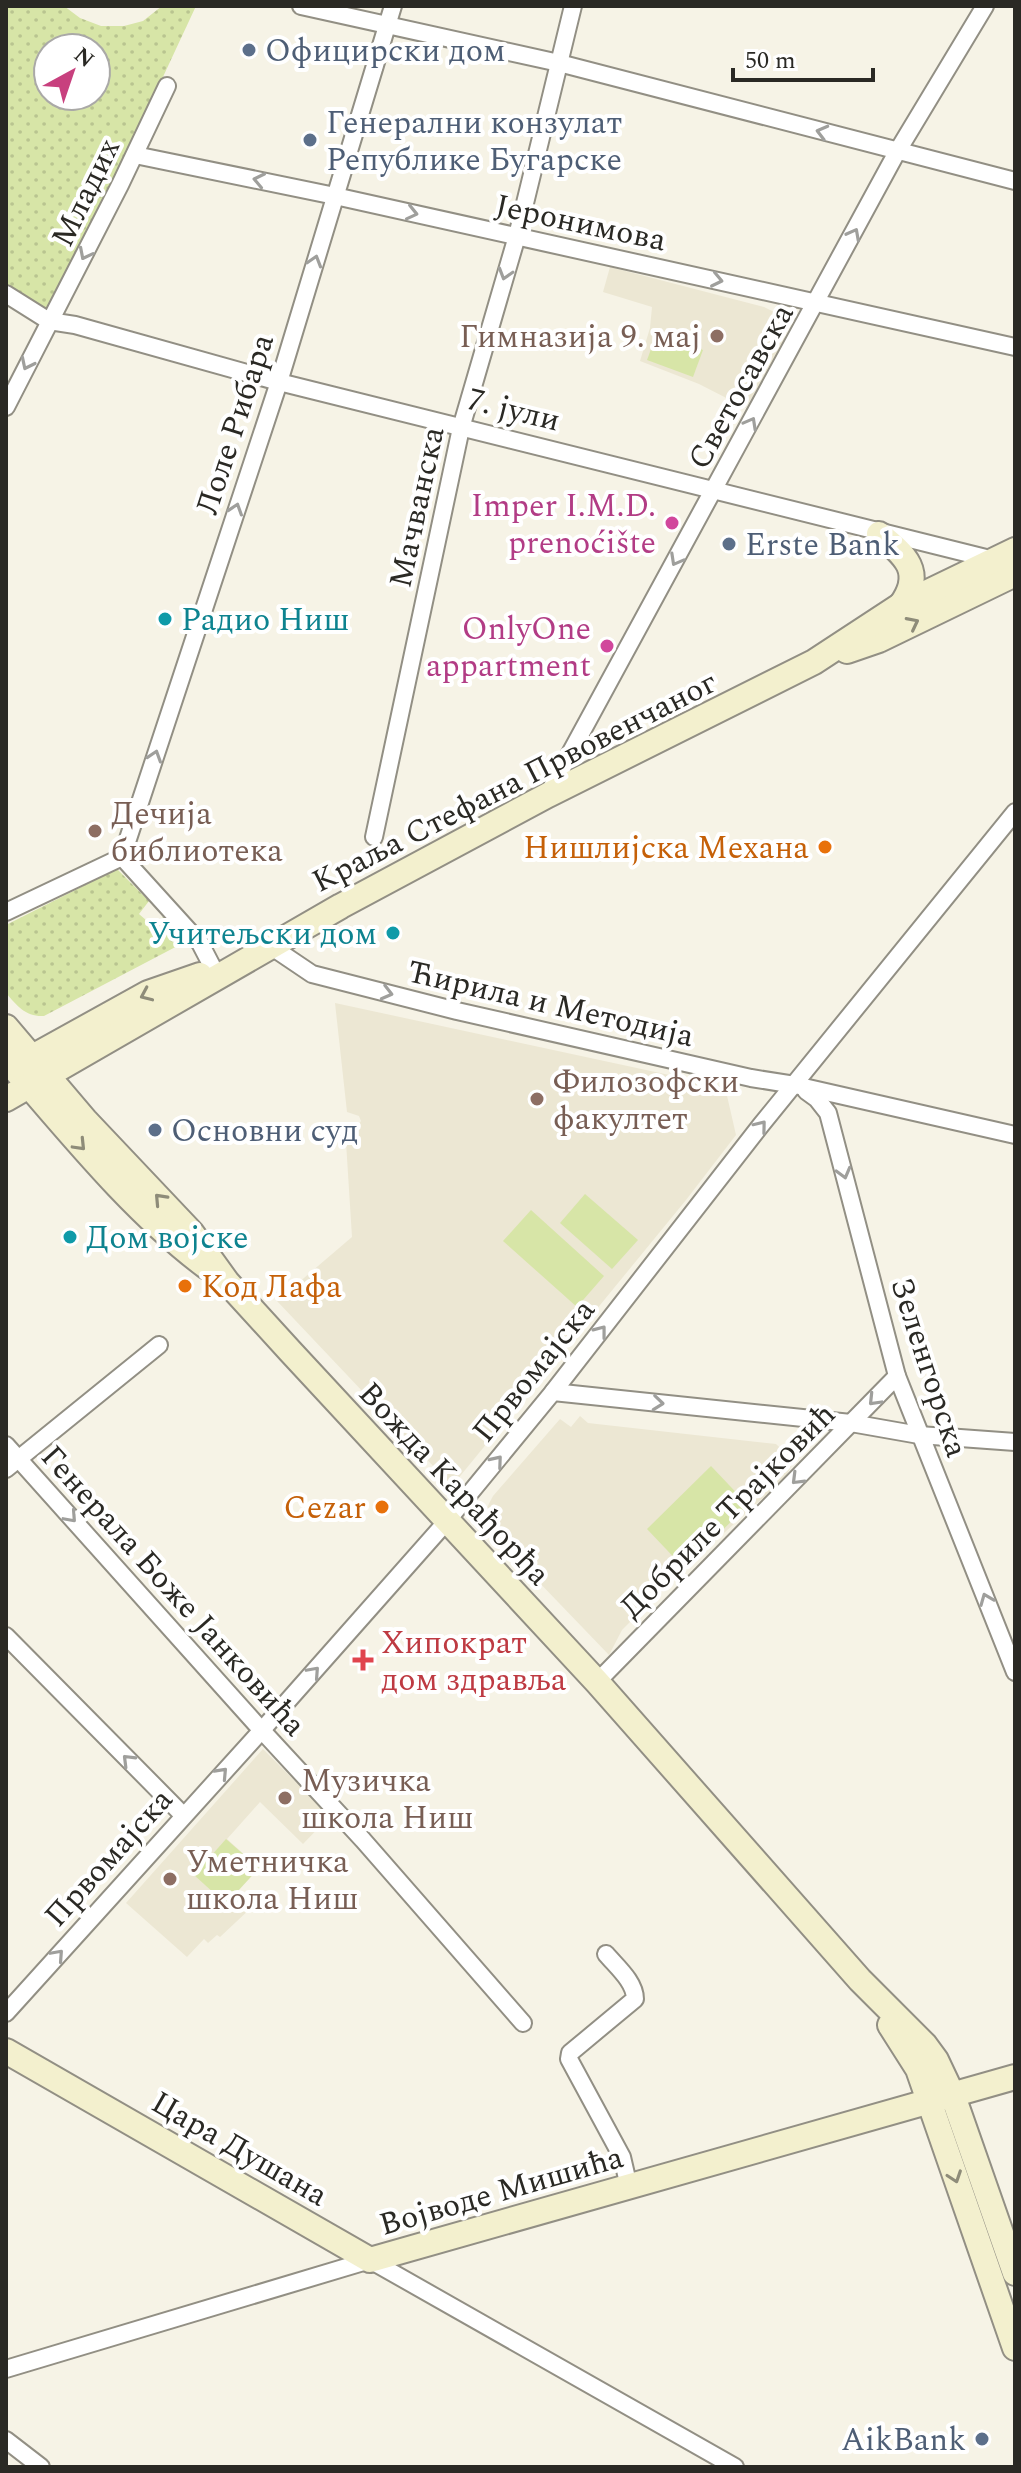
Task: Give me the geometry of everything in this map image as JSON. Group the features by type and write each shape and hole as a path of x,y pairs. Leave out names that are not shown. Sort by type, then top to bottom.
{"main road":[{"path":"879,534 899,550 909,565 912,587 901,605"},
{"name":"Краља Стефана Првовенчаног","path":"22,1069 164,1009 269,945 548,795 814,662 901,605 1008,559"},
{"name":"Краља Стефана Првовенчаног","path":"814,662 879,640 1015,574"},
{"name":"Краља Стефана Првовенчаног","path":"22,1069 148,993 246,959"},
{"name":"Вожда Карађорђа","path":"6,1027 22,1069 70,1134 178,1245 227,1282 419,1494 597,1682 860,1980 925,2045 936,2060 953,2096 1015,2273"},
{"path":"6,1099 22,1069"},
{"name":"Вожда Карађорђа","path":"860,1980 918,2069 1015,2348"},
{"name":"Цара Душана","path":"6,2051 370,2260"},
{"name":"Војводе Мишића","path":"370,2260 1015,2077"}],"street":[{"path":"301,6 559,63 1015,181"},
{"name":"Лоле Рибара","path":"122,857 279,382 393,6"},
{"name":"Мачванска","path":"374,837 461,428 517,236 573,6"},
{"name":"Светосавска","path":"548,795 897,152 985,6"},
{"name":"Младих","path":"6,407 167,86"},
{"name":"Јеронимова","path":"135,155 335,196 1015,347"},
{"name":"7. јули","path":"6,294 49,321 75,325 279,382 879,534 1008,559"},
{"name":"Првомајска","path":"6,2013 447,1521 1015,812"},
{"path":"6,912 122,857 200,943 214,970"},
{"name":"Ћирила и Методија","path":"269,945 312,974 457,1011 1015,1135"},
{"name":"Зеленгорска","path":"795,1085 817,1099 828,1113 897,1376 1015,1672"},
{"path":"12,1464 159,1345"},
{"name":"Добриле Трајковић","path":"597,1682 897,1376"},
{"path":"553,1392 851,1423 919,1435 1015,1442"},
{"name":"Генерала Боже Јанковића","path":"6,1445 12,1464 363,1840 523,2023"},
{"path":"6,1636 183,1815"},
{"path":"606,1954 629,1981 635,1999 578,2045 570,2053 569,2059 622,2157 629,2187"},
{"name":"Војводе Мишића","path":"6,2369 370,2260"},
{"name":"Цара Душана","path":"370,2260 735,2467"},
{"path":"6,2440 41,2467"}],"shaded area":[{"name":"Гимназија 9. мај","path":"610,267 774,312 783,323 785,340 746,408 699,384 640,361 650,328 652,307 603,292"},
{"path":"335,1003 725,1087 736,1135 452,1486 277,1301 352,1237 346,1142 361,1121 359,1116 347,1112"},
{"path":"580,1416 588,1423 776,1444 788,1455 792,1465 785,1478 674,1578 622,1630 609,1655 480,1521 493,1496 560,1419 571,1427"},
{"path":"263,1749 330,1816 303,1844 260,1802 227,1839 259,1868 237,1892 252,1907 220,1937 217,1935 208,1943 204,1939 187,1957 126,1903"}],"green space":[{"path":"6,6 64,6 80,18 101,26 124,26 143,21 162,6 196,6 121,167 48,311 6,285"},
{"path":"657,333 703,350 693,377 647,360"},
{"path":"117,869 149,901 139,914 154,927 163,917 185,942 44,1016 22,1010 6,993 6,925"},
{"path":"585,1194 638,1240 612,1269 560,1223"},
{"path":"531,1210 604,1276 577,1307 503,1241"},
{"path":"711,1466 748,1505 684,1568 647,1529"},
{"path":"226,1839 259,1868 226,1904 194,1875"}],"place":[{"name":"Официрски дом","path":"249,50"},
{"name":"Генерални конзулат Републике Бугарске","path":"310,140"},
{"name":"Гимназија 9. мај","path":"717,336"},
{"name":"Imper I.M.D. prenoćište","path":"672,523"},
{"name":"Erste Bank","path":"729,544"},
{"name":"Радио Ниш","path":"165,619"},
{"name":"OnlyOne appartment","path":"607,646"},
{"name":"Дечија библиотека","path":"95,831"},
{"name":"Нишлијска Механа","path":"825,847"},
{"name":"Учитељски дом","path":"393,933"},
{"name":"Филозофски факултет","path":"537,1099"},
{"name":"Основни суд","path":"155,1130"},
{"name":"Дом војске","path":"70,1237"},
{"name":"Код Лафа","path":"185,1286"},
{"name":"Cezar","path":"382,1507"},
{"name":"Хипократ дом здравља","path":"363,1660"},
{"name":"Музичка школа Ниш","path":"285,1798"},
{"name":"Уметничка школа Ниш","path":"170,1879"},
{"name":"AikBank","path":"982,2439"}]}
